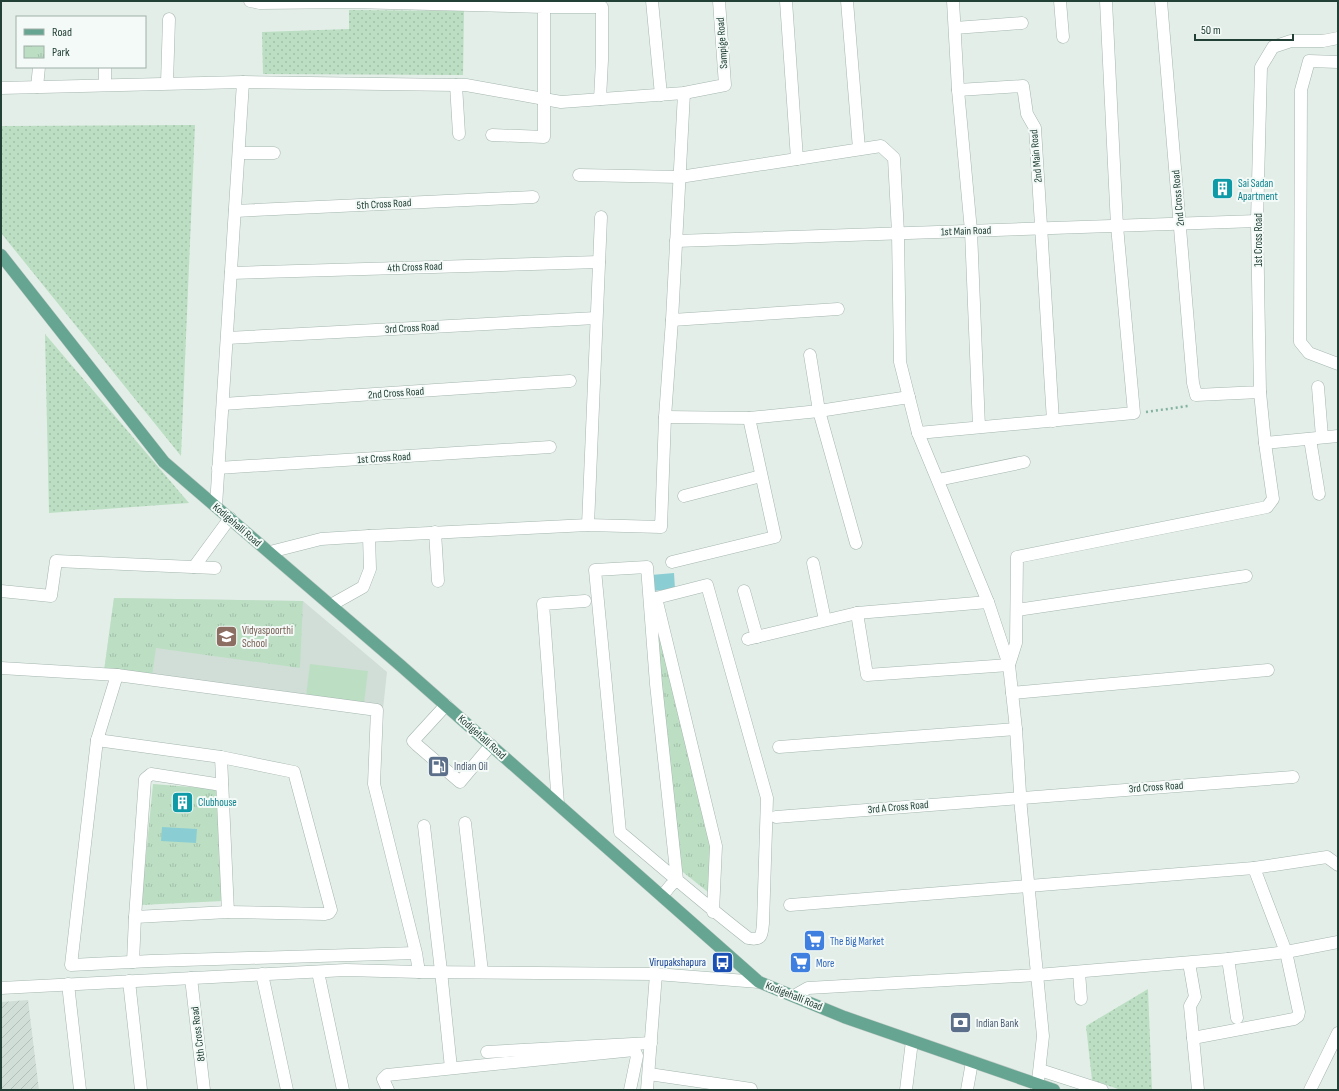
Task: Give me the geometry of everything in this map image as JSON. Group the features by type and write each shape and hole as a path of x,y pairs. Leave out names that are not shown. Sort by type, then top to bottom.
{"main road":[{"name":"Kodigehalli Road","path":"1,256 164,462 446,705 759,982 844,1017 1038,1087 1054,1090"}],"street":[{"path":"250,1 260,3 352,1 544,7 602,6 600,99"},
{"path":"652,1 661,95"},
{"name":"Sampige Road","path":"684,93 725,85 719,1"},
{"path":"786,1 797,159"},
{"path":"847,1 859,149"},
{"path":"953,1 958,90 971,231 979,427"},
{"path":"1060,1 1063,37"},
{"path":"918,432 1134,414 1118,226 1106,1"},
{"name":"2nd Cross Road","path":"1161,1 1193,383 1201,395"},
{"path":"492,135 544,137 544,7"},
{"path":"168,84 169,19"},
{"path":"955,28 1022,23"},
{"name":"1st Cross Road","path":"1017,610 1018,557 1267,507 1274,499 1265,443 1260,392 1257,221 1261,67 1273,47 1291,41 1323,41 1338,38"},
{"path":"1338,62 1309,61 1301,90 1300,194 1300,342 1308,353 1338,364"},
{"path":"37,87 38,68"},
{"path":"104,85 105,68"},
{"path":"216,506 243,82"},
{"path":"1,88 243,82 466,85 561,102 684,93 672,320 664,417 661,527 588,525 321,539 270,552"},
{"path":"456,85 459,134"},
{"name":"2nd Main Road","path":"958,90 1023,86 1028,114 1035,128 1041,228"},
{"path":"579,175 680,177 881,146 894,158 898,233 900,362 918,432 988,602 1009,665 1043,1036 1038,1087"},
{"path":"239,153 274,153"},
{"name":"5th Cross Road","path":"235,211 533,197"},
{"path":"588,525 601,217"},
{"name":"1st Main Road","path":"676,241 1257,221"},
{"path":"1041,228 1053,420"},
{"name":"4th Cross Road","path":"231,273 599,262"},
{"path":"672,320 838,309"},
{"name":"3rd Cross Road","path":"227,338 596,318"},
{"path":"810,355 819,411 856,543"},
{"name":"2nd Cross Road","path":"222,404 570,381"},
{"path":"1318,387 1316,438 1319,494"},
{"path":"1201,395 1260,392"},
{"path":"664,417 748,418 819,411 909,397"},
{"path":"672,562 775,537 748,418"},
{"path":"1265,443 1338,436"},
{"name":"1st Cross Road","path":"218,468 550,447"},
{"path":"938,480 1024,462"},
{"path":"684,496 762,476"},
{"path":"194,567 230,518"},
{"path":"435,532 438,581"},
{"path":"331,605 363,587 370,569 369,536"},
{"path":"1,591 51,596 56,561 215,568"},
{"path":"813,563 825,620"},
{"path":"664,898 679,881 656,684 647,567 595,570 620,832 679,881 713,912 748,938 754,940 759,938 762,934 767,798 707,585 656,598 716,846 713,912"},
{"path":"1009,665 1016,643 1017,610 1246,576"},
{"path":"744,591 753,638 857,613 988,602"},
{"path":"558,804 543,604 585,601"},
{"path":"857,613 867,675 1009,665"},
{"path":"1,668 117,675 377,710 374,784 416,953 419,972"},
{"path":"1012,693 1268,670"},
{"path":"117,675 97,740 71,965 416,953"},
{"path":"446,705 413,741 460,782 491,745"},
{"path":"779,747 1016,729"},
{"path":"97,740 221,757 294,772 331,910 329,913 325,914 228,912 135,917"},
{"path":"221,757 228,912"},
{"path":"133,962 145,780 151,774 222,785"},
{"name":"3rd Cross Road","path":"1020,797 1293,777"},
{"name":"3rd A Cross Road","path":"776,817 1020,797"},
{"path":"465,823 482,972"},
{"path":"424,826 451,1068"},
{"path":"790,905 1254,868 1327,857 1338,864"},
{"path":"1193,1038 1294,1019 1298,1016 1299,1012 1286,952 1254,868"},
{"path":"794,996 808,988 1037,975 1189,963 1286,952 1338,942"},
{"path":"1228,959 1237,1018"},
{"path":"152,961 152,980"},
{"path":"1189,963 1195,997 1190,1006 1198,1090"},
{"path":"1,988 346,970 656,974 759,982"},
{"path":"318,972 343,1090"},
{"path":"1079,972 1081,999"},
{"path":"262,974 287,1090"},
{"path":"648,1090 656,974"},
{"name":"8th Cross Road","path":"191,978 204,1090"},
{"path":"129,981 141,1090"},
{"path":"68,984 80,1090"},
{"path":"1310,1090 1338,1033"},
{"path":"906,1090 912,1041"},
{"path":"486,1052 651,1043"},
{"path":"388,1090 383,1079 386,1075 634,1050 637,1056 630,1090"},
{"path":"967,1090 972,1062"},
{"path":"1040,1070 1102,1090"},
{"path":"649,1074 751,1089"}],"path":[{"path":"1134,414 1188,406 1201,395"}],"shaded area":[{"name":"Vidyaspoorthi School","path":"114,598 303,601 387,672 383,709 104,671"},
{"path":"28,1000 39,1090 1,1090 1,1002"}],"green space":[{"path":"349,10 464,11 463,75 263,74 262,32 349,29"},
{"path":"195,125 181,456 1,233 1,126"},
{"path":"45,334 189,503 49,513"},
{"path":"114,598 303,601 300,668 156,648 152,677 104,671"},
{"path":"654,598 713,847 708,892 679,869"},
{"path":"310,664 368,671 364,703 306,696"},
{"path":"153,784 216,789 223,901 141,905"},
{"path":"1148,989 1152,1090 1121,1090 1092,1080 1086,1026"}],"water":[{"path":"674,573 675,589 652,591 651,575"},
{"path":"162,827 197,829 196,843 161,841"}],"place":[{"name":"Sai Sadan Apartment","path":"1223,189"},
{"name":"Vidyaspoorthi School","path":"226,636"},
{"name":"Indian Oil","path":"438,766"},
{"name":"Clubhouse","path":"182,802"},
{"name":"The Big Market","path":"814,941"},
{"name":"Virupakshapura","path":"722,962"},
{"name":"More","path":"801,963"},
{"name":"Indian Bank","path":"960,1023"}]}
